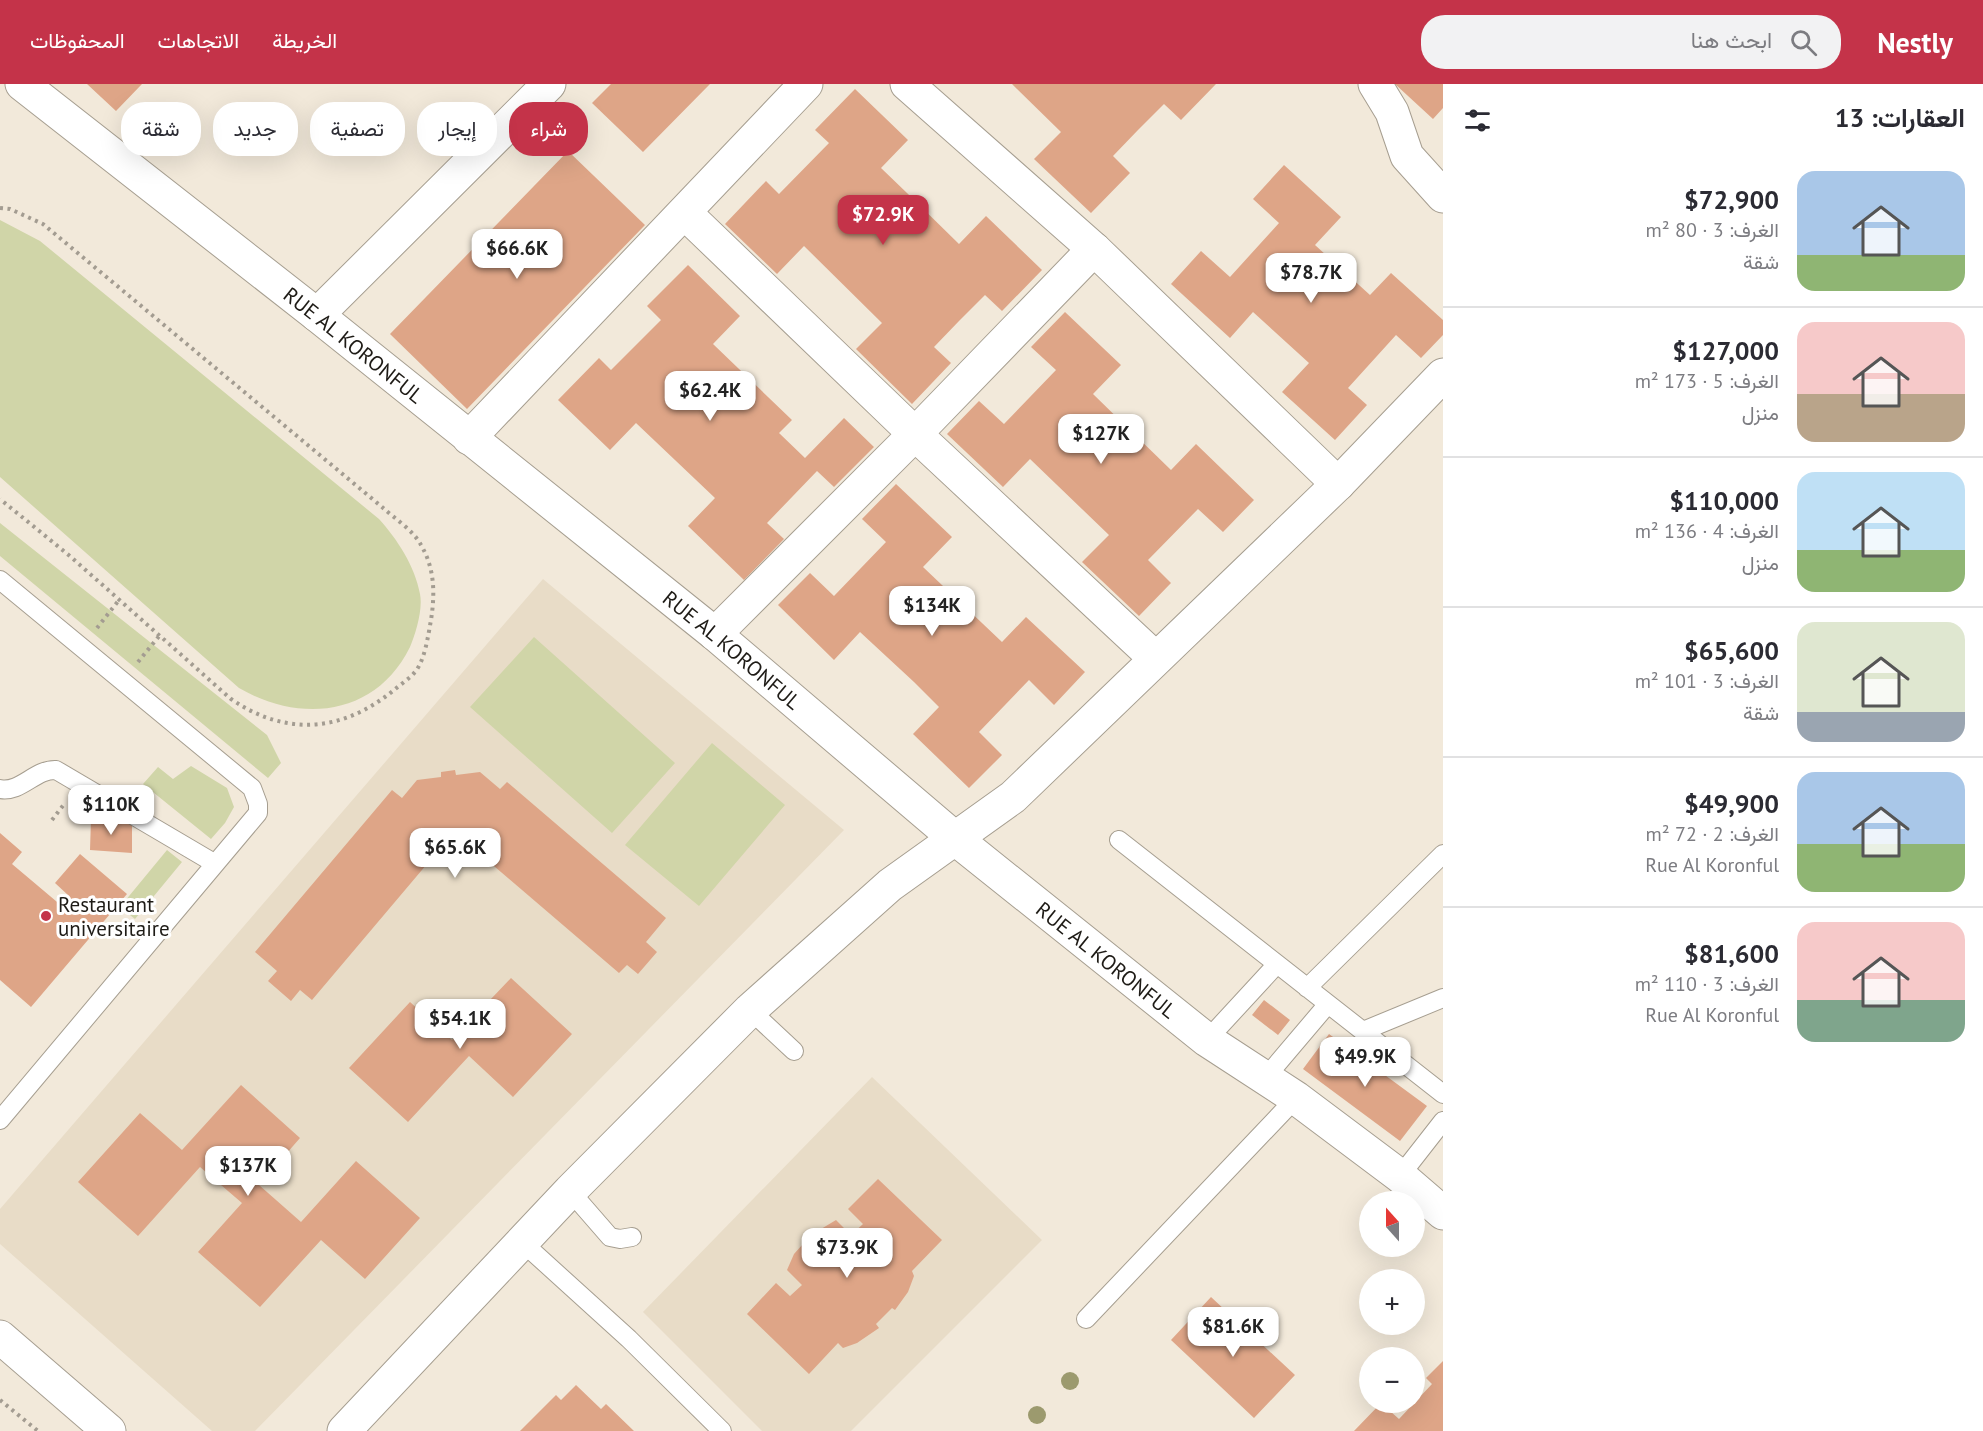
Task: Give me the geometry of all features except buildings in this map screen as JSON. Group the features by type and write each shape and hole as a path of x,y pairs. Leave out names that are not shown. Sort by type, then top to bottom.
{"street":[{"name":"RUE AL KORONFUL","path":"22,84 317,315 714,633 957,840 1207,1040 1296,1098 1400,1176 1443,1213"},
{"path":"317,315 549,84"},
{"path":"469,438 806,84"},
{"path":"907,84 1094,249 1338,484"},
{"path":"1375,84 1392,112 1407,156 1443,196"},
{"path":"684,213 915,434 1155,658"},
{"path":"714,633 915,434 1094,249"},
{"path":"344,1431 570,1191 750,1010 842,925 890,885 957,840 1013,797 1338,484 1443,375"},
{"path":"1,1341 109,1431"}],"lane":[{"path":"0,580 252,788 258,804 258,813 0,1120"},
{"path":"0,789 18,786 41,773 56,770 214,863"},
{"path":"1119,840 1443,1094"},
{"path":"1306,988 1443,854"},
{"path":"1207,1040 1276,964"},
{"path":"1363,1031 1443,998"},
{"path":"1266,1077 1327,1005"},
{"path":"750,1010 794,1051"},
{"path":"1086,1319 1296,1098"},
{"path":"1400,1176 1443,1121"},
{"path":"570,1191 610,1237 620,1239 632,1237"},
{"path":"522,1242 580,1298 629,1339 722,1431"}],"path":[{"path":"0,208 10,209 43,224 382,507 421,544 436,591 428,638 416,671 371,709 339,721 307,725 272,720 251,712 231,699 71,557 0,499"},
{"path":"135,666 159,635"},
{"path":"0,1400 38,1431"}],"shaded area":[{"path":"543,579 844,830 255,1431 212,1431 0,1244 0,1209"},
{"path":"872,1077 1042,1240 851,1431 762,1431 643,1312"}],"green space":[{"path":"0,220 40,241 386,527 399,544 414,573 421,607 410,647 395,670 378,688 357,700 335,707 311,709 287,706 263,699 239,688 0,477"},
{"path":"0,523 267,735 281,763 268,778 0,556"},
{"path":"534,637 675,763 612,833 470,707"},
{"path":"712,743 785,805 699,906 625,845"},
{"path":"191,766 227,788 234,807 225,823 211,839 143,784 158,767 173,779"},
{"path":"167,850 182,862 135,919 120,907"}],"place":[{"name":"Restaurant universitaire","path":"46,916"}]}
